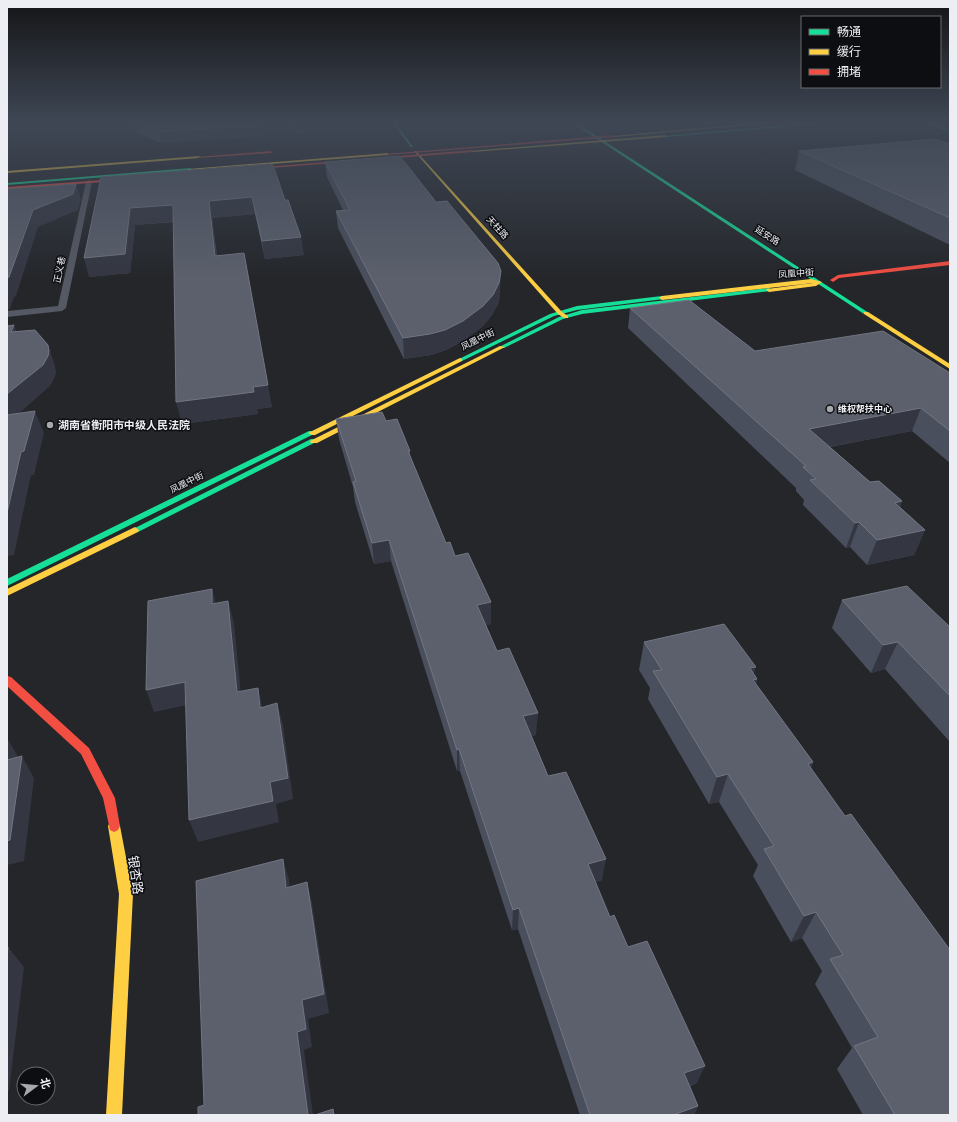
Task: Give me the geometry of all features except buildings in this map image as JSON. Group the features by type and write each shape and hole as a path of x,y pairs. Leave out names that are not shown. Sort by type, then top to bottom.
{"main road":[{"path":"7,178 53,174"},
{"path":"7,184 110,174"},
{"path":"7,188 89,182 158,174"},
{"name":"天柱路","path":"437,174 563,315"},
{"name":"延安路","path":"658,174 950,367"},
{"name":"延安路","path":"663,174 803,261"},
{"path":"833,280 838,277 950,262"},
{"path":"833,280 950,266"},
{"path":"822,273 846,288"},
{"name":"凤凰中街","path":"7,583 530,326 563,315 582,312 808,285 819,282"},
{"name":"凤凰中街","path":"7,594 563,315"},
{"name":"银杏路","path":"7,680 85,751 109,798 126,894 114,1115"}],"lane":[{"name":"正义巷","path":"7,314 62,308 89,182"}],"traffic: fast":[{"path":"7,184 125,174"},
{"path":"653,174 866,313"},
{"path":"502,347 561,318 582,312 769,290"},
{"path":"460,360 552,315 577,308 662,298"},
{"path":"7,583 312,433"},
{"path":"135,530 314,441"}],"traffic: slow":[{"path":"435,174 560,313 566,317"},
{"path":"662,298 811,281 819,282 816,284 769,290"},
{"path":"866,313 950,367"},
{"path":"314,441 502,347"},
{"path":"312,433 460,360"},
{"path":"7,593 135,530"},
{"path":"114,826 126,894 114,1115"}],"traffic: jam":[{"path":"7,188 130,179"},
{"path":"833,280 838,277 950,263"},
{"path":"7,680 85,751 109,798 114,826"}],"place":[{"name":"维权帮扶中心","path":"830,409"},
{"name":"湖南省衡阳市中级人民法院","path":"50,425"}]}
